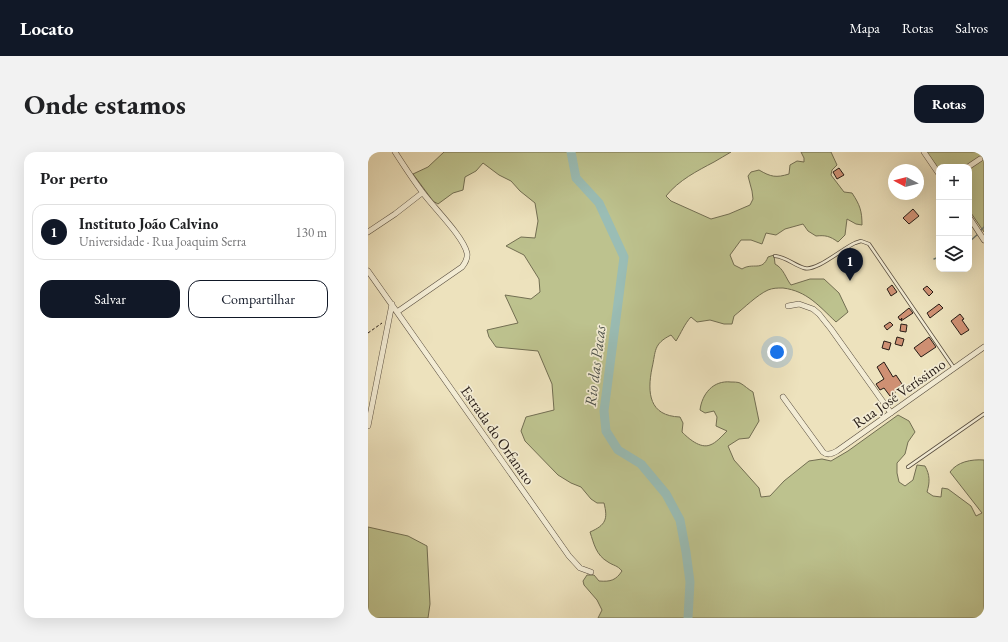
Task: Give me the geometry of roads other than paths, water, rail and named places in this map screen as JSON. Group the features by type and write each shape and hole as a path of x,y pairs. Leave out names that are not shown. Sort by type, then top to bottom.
{"street":[{"path":"395,152 422,193 448,224 463,245 467,258 462,267 397,312"},
{"path":"924,152 936,170"},
{"path":"972,165 980,160"},
{"path":"368,232 395,214 422,193"},
{"path":"972,221 983,239"},
{"name":"Estrada do Orfanato","path":"368,271 569,556 580,568 591,572"},
{"path":"368,426 392,304"},
{"path":"788,306 799,304 813,309 819,314 891,413"},
{"name":"Rua José Veríssimo","path":"783,397 821,450 827,455 837,451 984,347"}],"lane":[{"path":"775,256 787,259 804,268 812,268 855,243 861,241 869,244 954,368"},
{"path":"908,467 984,414"}],"waterway":[{"name":"Rio das Pacas","path":"571,152 576,178 599,203 624,257 604,411 606,431 618,450 641,464 666,494 680,520 690,582 688,618"},
{"path":"980,231 984,227"},
{"path":"972,239 978,234"}],"place":[{"name":"Instituto João Calvino","path":"850,281"}]}
